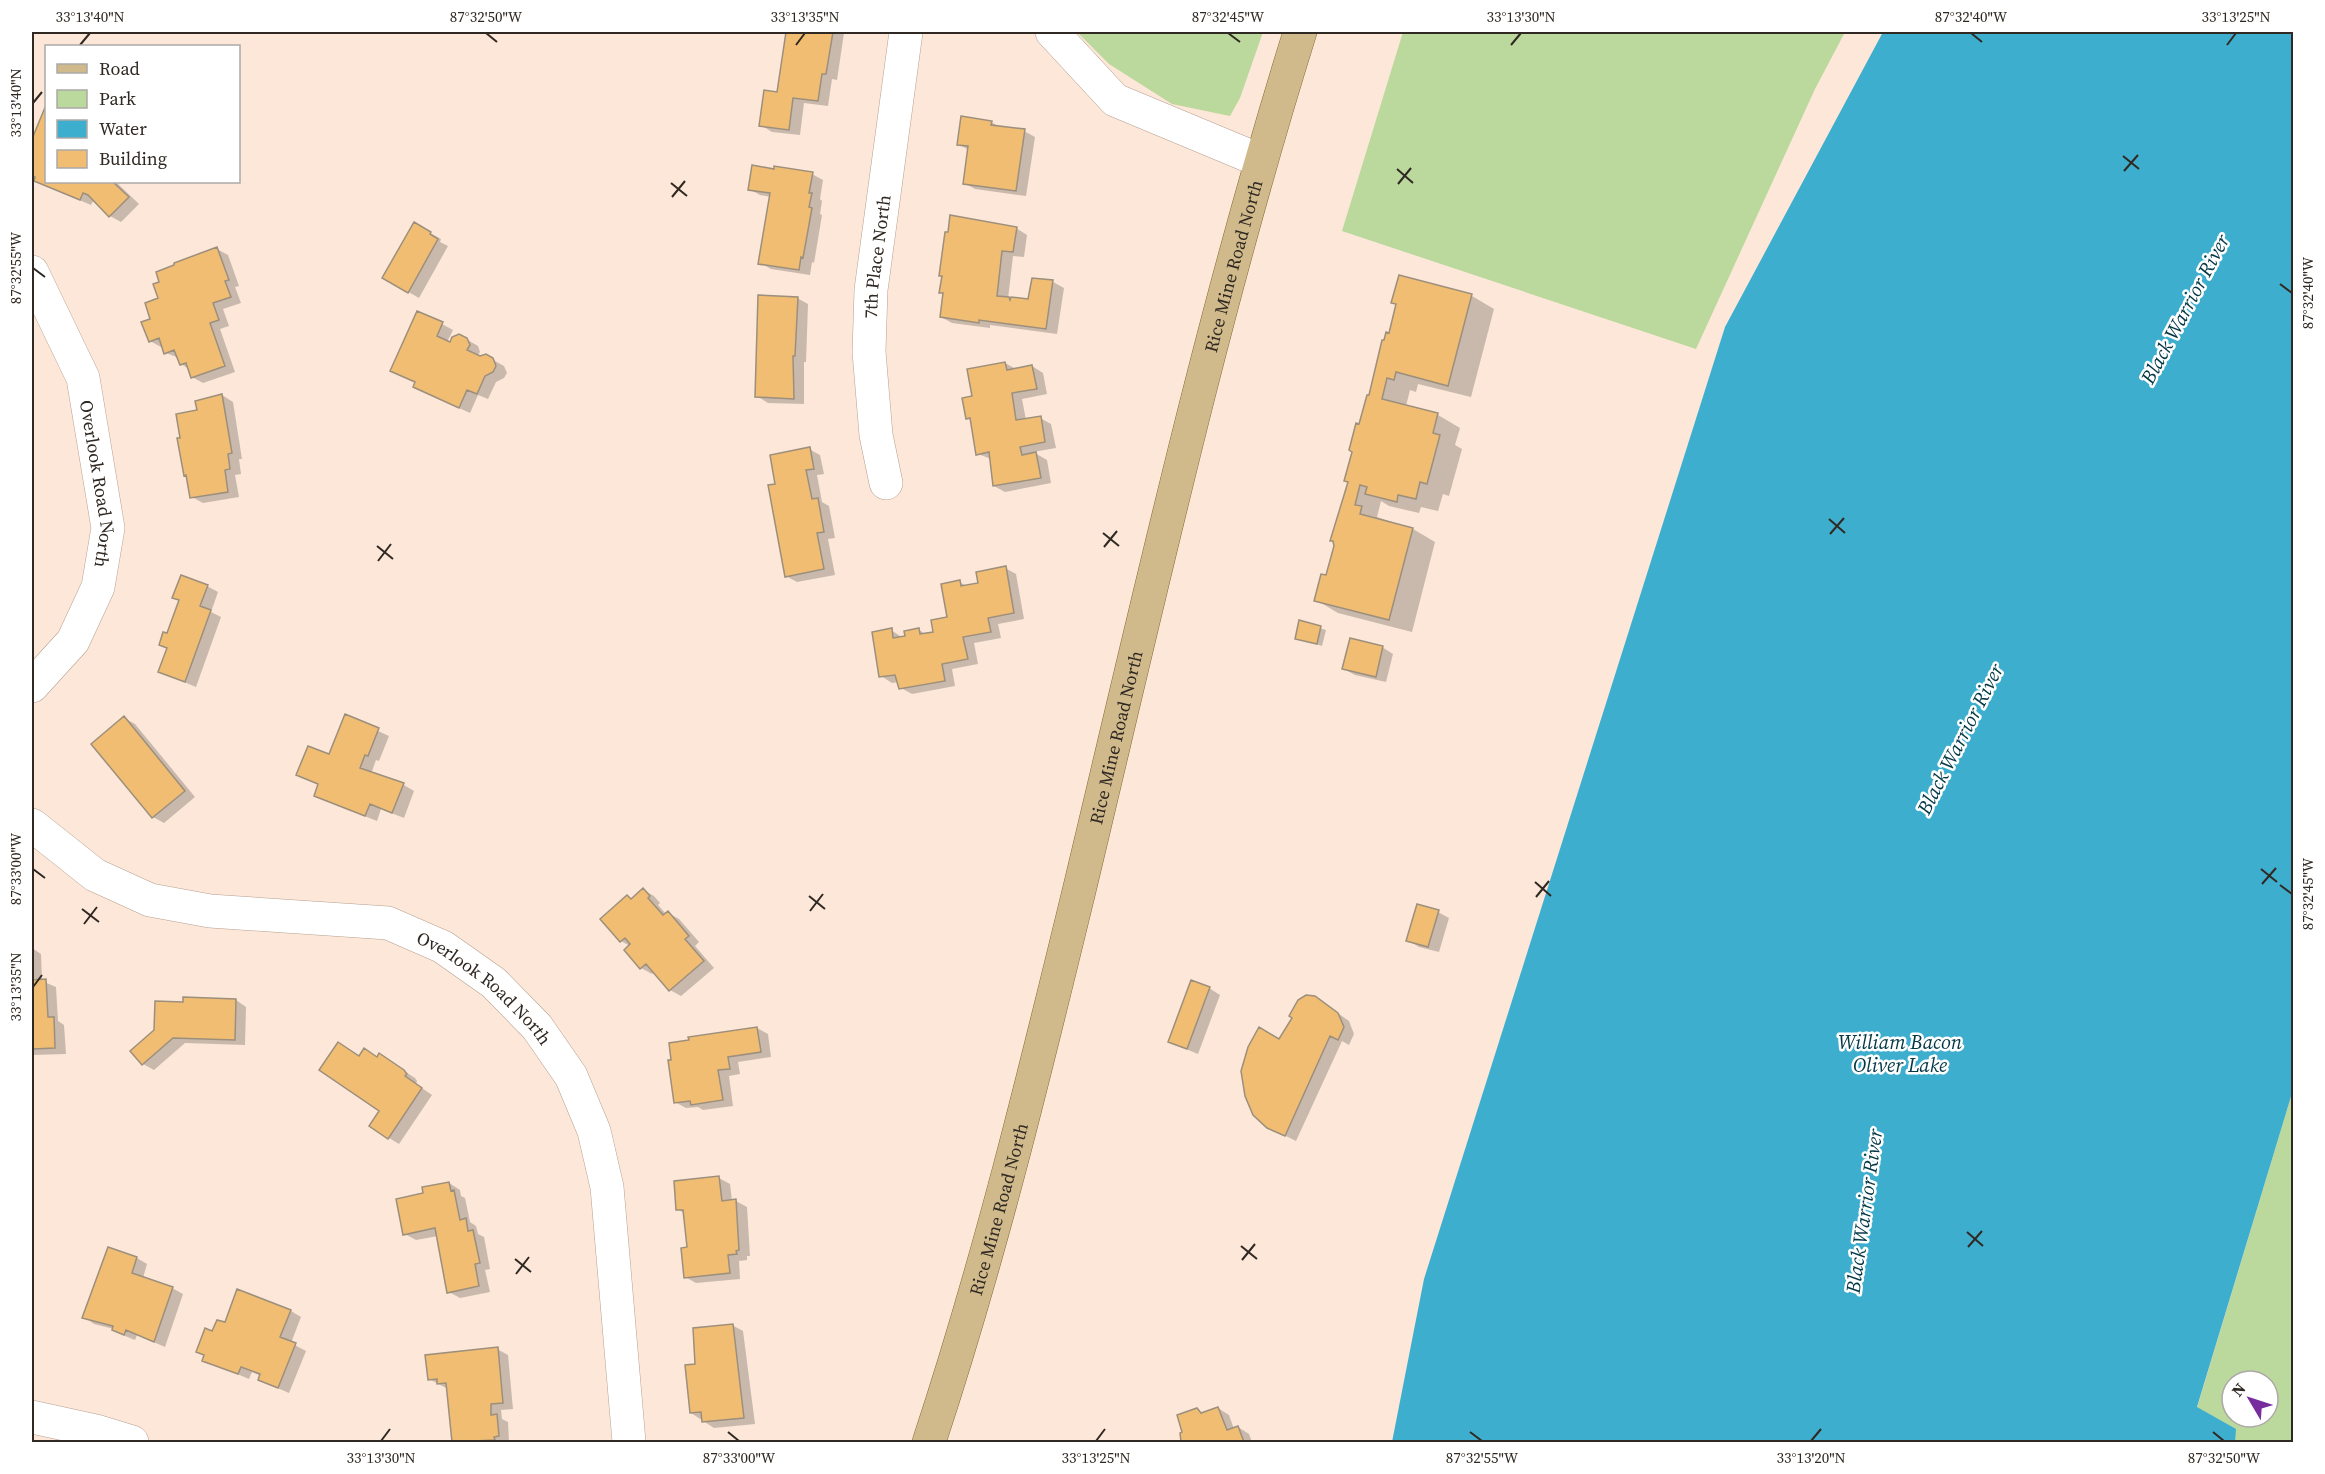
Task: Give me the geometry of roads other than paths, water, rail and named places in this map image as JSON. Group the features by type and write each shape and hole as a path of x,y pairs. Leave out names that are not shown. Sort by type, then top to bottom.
{"main road":[{"name":"Rice Mine Road North","path":"929,1443 961,1347 1024,1119 1179,472 1259,160 1300,32"}],"street":[{"name":"7th Place North","path":"886,483 876,435 869,352 872,290 906,32"},
{"path":"1052,32 1115,100 1259,160"},
{"name":"Overlook Road North","path":"32,272 83,378 108,528 98,587 73,640 32,686"},
{"name":"Overlook Road North","path":"32,825 95,875 150,900 210,911 388,922 444,947 494,983 537,1027 571,1076 594,1131 607,1187 629,1443"},
{"path":"32,1417 96,1431 132,1443"}],"water":[{"name":"William Bacon Oliver Lake","path":"1883,32 2293,32 2293,1090 2197,1407 2220,1420 2220,1429 2236,1429 2235,1442 1392,1442 1424,1279 1725,327"}],"water label":[{"name":"Black Warrior River","path":"2185,309"},
{"name":"Black Warrior River","path":"1960,739"},
{"name":"Black Warrior River","path":"1864,1211"}]}
